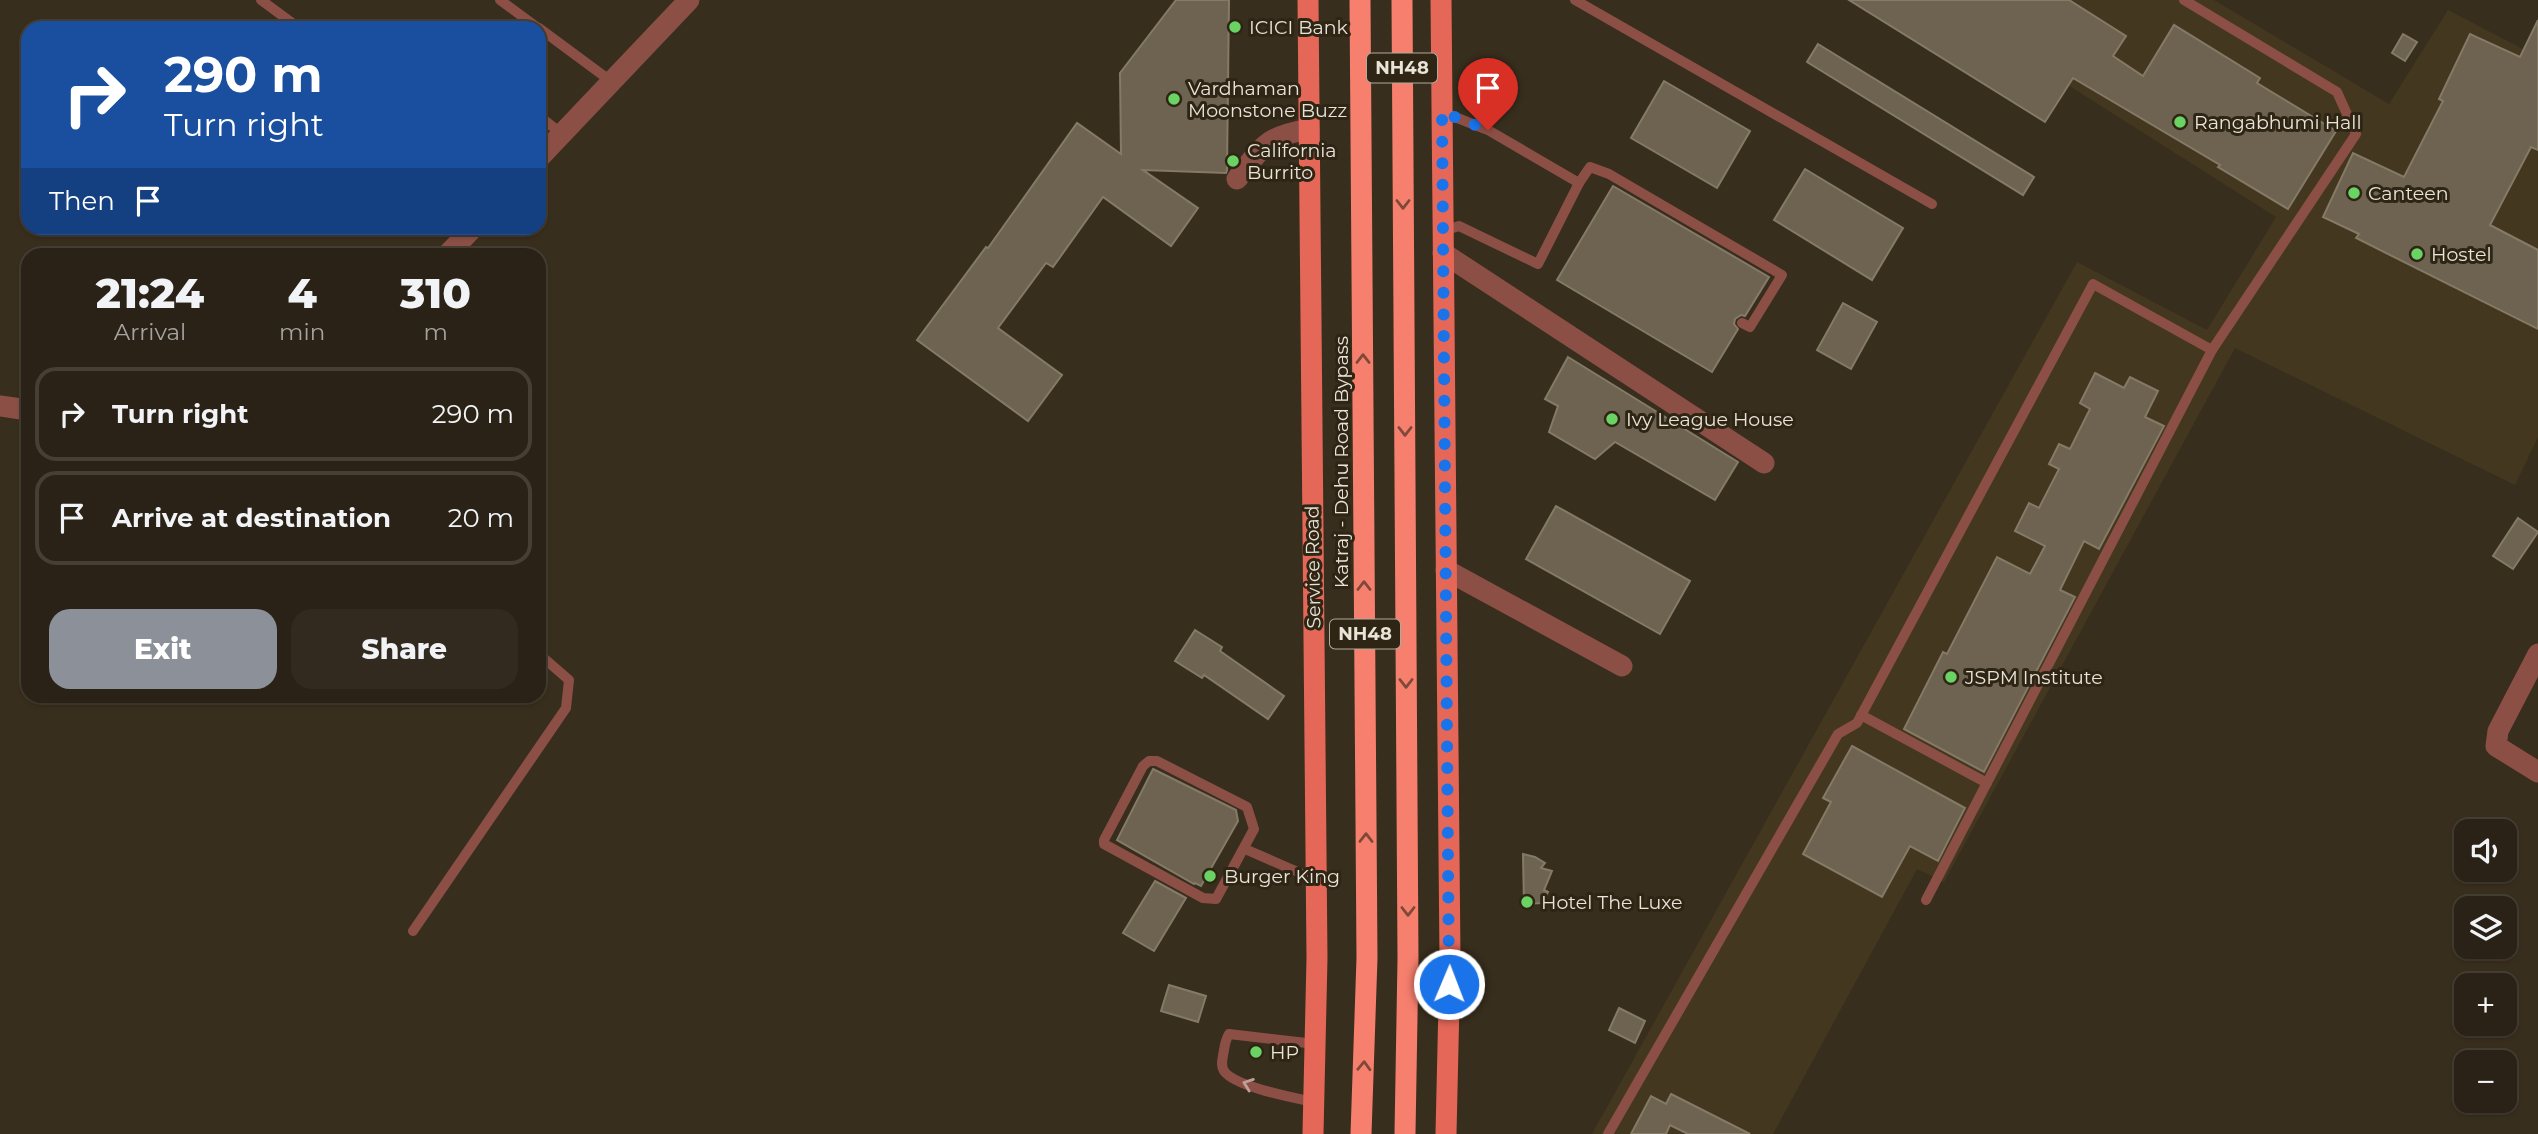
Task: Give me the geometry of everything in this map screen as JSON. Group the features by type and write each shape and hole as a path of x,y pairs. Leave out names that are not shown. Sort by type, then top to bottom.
{"highway":[{"name":"Katraj - Dehu Road Bypass","path":"1360,0 1367,958 1361,1134"},
{"name":"NH48","path":"1402,0 1408,959 1405,1134"}],"main road":[{"name":"Service Road","path":"1308,0 1316,880 1313,1134"},
{"path":"1441,0 1450,959 1446,1134"}],"street":[{"path":"546,151 689,0"},
{"path":"1237,179 1271,140 1282,134 1309,129"},
{"path":"454,248 466,235"},
{"path":"1443,253 1764,463"},
{"path":"0,406 21,410"},
{"path":"1446,570 1622,666"},
{"path":"2538,654 2498,731 2496,746 2538,772"}],"lane":[{"path":"261,0 290,21"},
{"path":"500,0 529,21"},
{"path":"1575,0 1932,204"},
{"path":"1926,900 2212,350 2356,134 2337,92 2184,0"},
{"path":"546,33 612,82"},
{"path":"1442,112 1488,130 1579,183"},
{"path":"546,121 562,134"},
{"path":"1443,231 1458,226 1538,264 1579,183 1590,167 1609,174 1782,275 1750,327 1742,323"},
{"path":"1608,1134 1838,734 1857,723 2093,284 2212,350"},
{"path":"413,931 566,708 569,680 546,660"},
{"path":"1861,715 1987,783"},
{"path":"1149,761 1157,761 1247,807 1254,829 1245,849 1216,899 1210,900 1104,844 1104,840 1143,766 1149,761"},
{"path":"1245,849 1316,880"},
{"path":"1314,1102 1281,1096 1239,1081 1226,1074 1222,1066 1229,1034 1315,1044"}],"shaded area":[{"name":"JSPM Institute","path":"1934,0 2214,0 2389,104 2448,10 2538,57 2538,437 2515,485 2235,348 1944,882 1917,869 1773,1134 1592,1134 2077,262 2207,330 2276,217"}],"building":[{"path":"1176,0 1229,0 1226,173 1143,170 1198,208 1171,246 1103,197 1053,267 1046,263 998,328 1062,375 1028,421 917,340 986,247 988,248 1077,123 1121,154 1120,73"},
{"path":"1849,0 2069,0 2126,36 2113,56 2143,76 2174,25 2260,78 2257,83 2336,131 2288,209 2218,167 2220,165 2073,78 2045,122"},
{"path":"2538,20 2538,150 2531,147 2490,225 2538,250 2538,329 2356,238 2359,234 2323,217 2353,153 2404,177 2443,101 2439,99 2470,34 2520,57"},
{"path":"2403,34 2417,42 2405,61 2392,53"},
{"path":"1818,44 2034,177 2023,195 1807,62"},
{"path":"1664,81 1750,131 1717,188 1631,138"},
{"path":"1805,169 1903,228 1872,280 1774,220"},
{"path":"1613,186 1769,277 1745,316 1741,315 1735,319 1734,324 1738,329 1712,372 1557,280"},
{"path":"1843,303 1877,322 1851,369 1817,350"},
{"name":"Ivy League House","path":"1568,357 1738,462 1715,500 1615,442 1595,459 1549,432 1558,406 1545,399"},
{"path":"2095,373 2124,388 2130,377 2158,391 2145,417 2164,426 2099,549 2084,541 2060,590 2075,597 1984,772 1904,729 1943,652 1947,654 1997,557 2030,574 2045,546 2015,531 2029,503 2039,508 2059,469 2049,464 2059,444 2070,449 2090,409 2080,403"},
{"path":"1556,506 1690,581 1660,634 1526,559"},
{"path":"2518,518 2538,532 2513,569 2493,556"},
{"path":"1195,630 1222,647 1220,651 1284,696 1268,719 1204,675 1202,678 1175,661"},
{"path":"1852,746 1965,808 1938,861 1910,846 1882,897 1803,854 1831,802 1823,798"},
{"path":"1153,769 1236,810 1238,821 1201,886 1117,840"},
{"path":"1523,854 1535,857 1545,863 1541,868 1552,871 1544,890 1548,892 1542,903 1524,904"},
{"path":"1155,881 1186,898 1154,951 1123,933"},
{"path":"1169,985 1206,996 1198,1022 1161,1011"},
{"path":"1619,1008 1645,1021 1635,1043 1609,1030"},
{"path":"1671,1094 1750,1134 1688,1134 1670,1125 1666,1134 1631,1134 1651,1096 1666,1104"}],"place":[{"name":"ICICI Bank","path":"1235,27"},
{"name":"Vardhaman Moonstone Buzz","path":"1174,99"},
{"name":"Rangabhumi Hall","path":"2180,122"},
{"name":"California Burrito","path":"1233,161"},
{"name":"Canteen","path":"2354,193"},
{"name":"Hostel","path":"2417,254"},
{"name":"Ivy League House","path":"1612,419"},
{"name":"JSPM Institute","path":"1951,677"},
{"name":"Burger King","path":"1210,876"},
{"name":"Hotel The Luxe","path":"1527,902"},
{"name":"HP","path":"1256,1052"}],"route":[{"path":"1449,984 1442,112 1488,130"}]}
